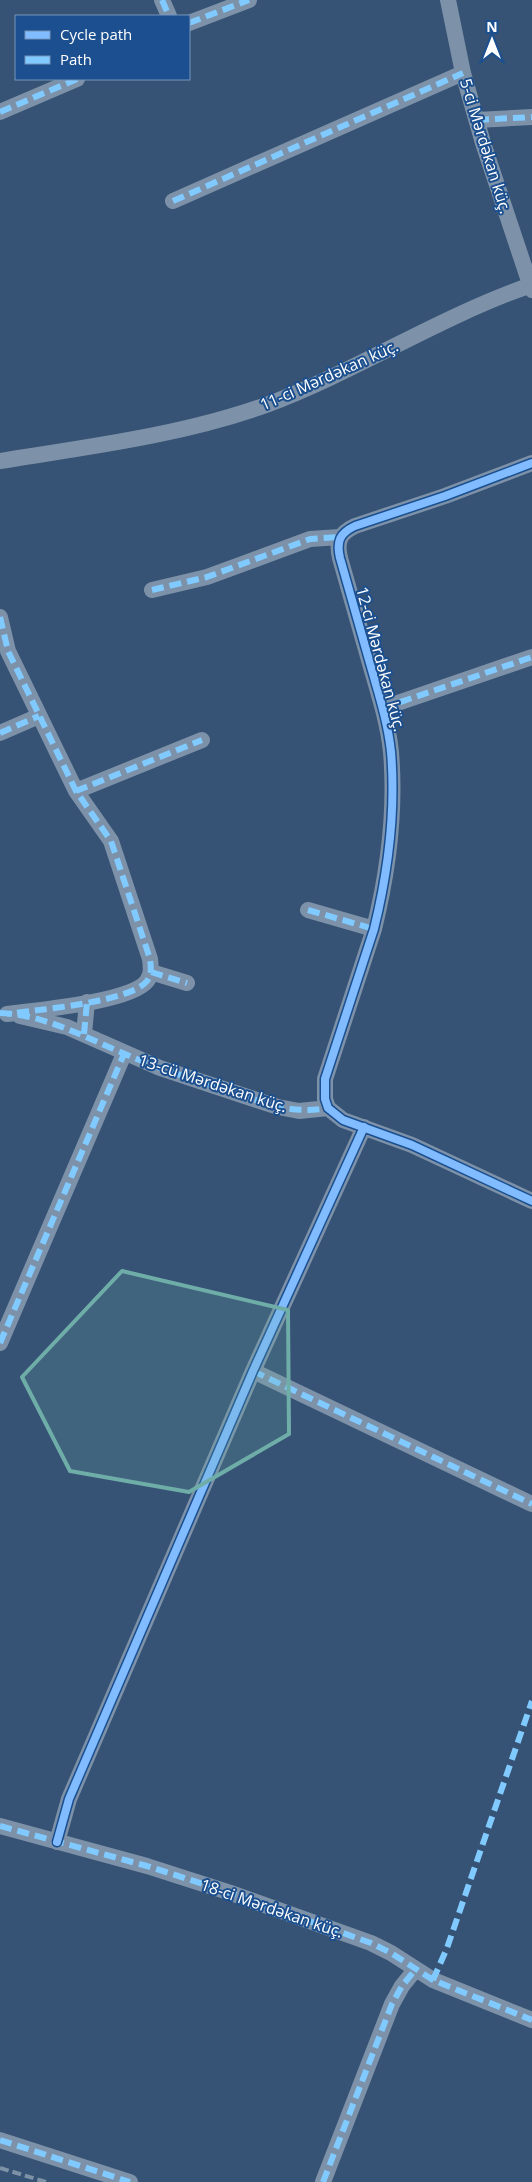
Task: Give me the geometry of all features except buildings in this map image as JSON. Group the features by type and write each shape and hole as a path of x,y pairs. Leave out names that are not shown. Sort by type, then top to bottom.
{"street":[{"path":"162,0 169,15"},
{"path":"190,23 250,0"},
{"name":"5-ci Mərdəkan küç.","path":"448,0 464,73 477,120 531,287"},
{"path":"173,201 464,73"},
{"path":"0,112 75,80"},
{"path":"477,120 532,117"},
{"name":"11-ci Mərdəkan küç.","path":"0,461 176,430 264,405 340,374 472,309 531,287"},
{"path":"152,590 207,577 310,539 340,537 345,531 355,526 445,496 532,463"},
{"name":"12-ci Mərdəkan küç.","path":"328,1108 325,1099 325,1079 374,929 386,875 391,812 391,751 383,708 337,548 340,537"},
{"path":"0,617 4,653 39,716 76,792 111,841 150,959 151,972 147,981 137,989 87,1002 4,1014"},
{"path":"383,708 532,657"},
{"path":"0,733 39,716"},
{"path":"76,792 202,740"},
{"path":"308,910 374,929"},
{"path":"151,972 187,983"},
{"path":"84,1034 87,1002"},
{"name":"13-cü Mərdəkan küç.","path":"4,1014 44,1021 84,1034 124,1054 160,1068 278,1107 299,1111 328,1108"},
{"path":"0,1343 124,1054"},
{"path":"328,1108 343,1120 412,1145 532,1201"},
{"path":"57,1842 69,1799 253,1371 364,1127"},
{"path":"253,1371 532,1504"},
{"name":"18-ci Mərdəkan küç.","path":"0,1826 147,1866 231,1893 371,1944 391,1953 415,1970 450,1989 532,2020"},
{"path":"323,2182 392,2004 402,1986 415,1970"},
{"path":"0,2140 130,2182"}],"highlighted area":[{"path":"122,1271 288,1310 289,1434 189,1492 70,1471 22,1377"}],"railway":[{"path":"0,2168 46,2182"}],"marked path":[{"path":"162,0 169,15"},
{"path":"190,23 249,0"},
{"path":"173,201 463,73"},
{"path":"0,112 75,80"},
{"path":"477,120 532,117"},
{"path":"152,590 207,577 310,539 340,537"},
{"path":"0,617 8,651 76,791 111,841 150,959 151,968 147,981 138,988 122,994 82,1004 7,1014"},
{"path":"383,708 532,657"},
{"path":"0,733 39,716"},
{"path":"76,791 202,740"},
{"path":"308,910 374,929"},
{"path":"151,972 187,983"},
{"path":"84,1034 87,1002"},
{"path":"0,1013 49,1022 152,1065 270,1105 303,1110 328,1108"},
{"path":"0,1343 124,1054"},
{"path":"253,1371 532,1504"},
{"path":"433,1980 447,1948 532,1701"},
{"path":"0,1826 147,1866 231,1893 371,1943 391,1953 433,1980 532,2020"},
{"path":"323,2182 392,2004 402,1986 415,1970"},
{"path":"0,2140 130,2182"}],"cycle path":[{"path":"532,463 445,496 355,526 340,538 340,558 388,730 392,774 392,819 387,864 374,929 325,1079 325,1099 328,1108 343,1120 412,1145 532,1201"},
{"path":"57,1842 69,1799 253,1371 364,1127"}]}
